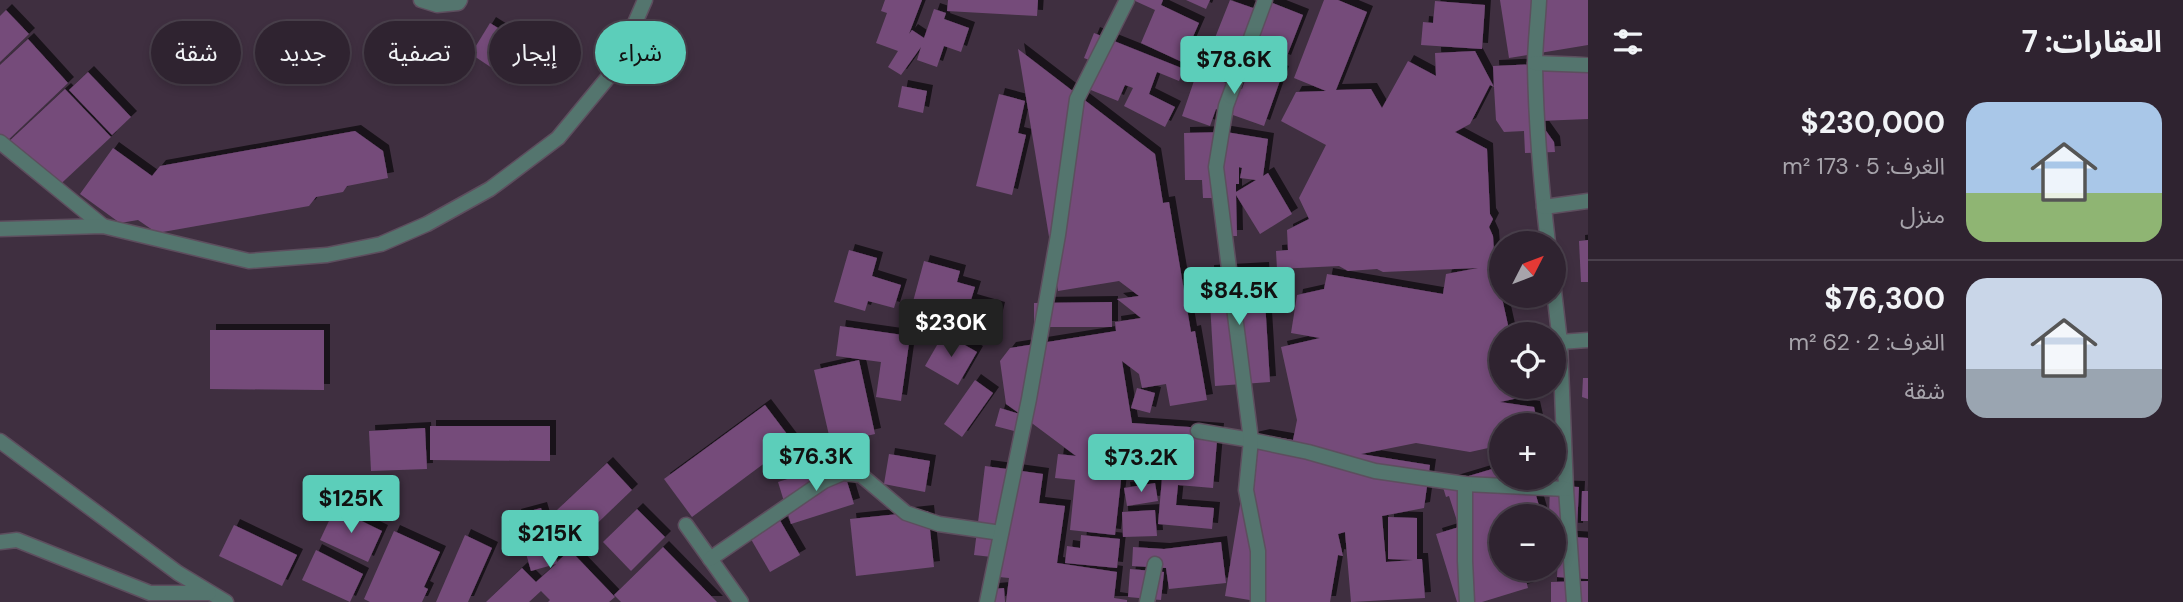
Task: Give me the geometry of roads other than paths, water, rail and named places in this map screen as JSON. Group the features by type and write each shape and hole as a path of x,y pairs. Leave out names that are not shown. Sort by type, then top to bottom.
{"street":[{"path":"421,0 437,5 458,3 460,0"},
{"path":"0,229 103,226 249,261 327,256 381,244 428,224 490,189 558,138 615,69 645,0"},
{"path":"987,602 1029,399 1058,234 1077,99 1127,0"},
{"path":"1258,602 1258,551 1247,490 1251,440 1216,167 1226,106 1265,0"},
{"path":"1539,0 1535,63 1539,163 1547,231"},
{"path":"1535,63 1588,65"},
{"path":"0,142 103,226"},
{"path":"1544,207 1588,201"},
{"path":"1566,342 1588,340"},
{"path":"1198,431 1308,452 1375,471 1489,485"},
{"path":"0,442 178,573 226,602"},
{"path":"710,559 824,481 844,473 861,475 906,513 939,524 1001,533"},
{"path":"1465,484 1467,602"},
{"path":"1566,489 1573,602"},
{"path":"686,525 741,602"},
{"path":"0,542 17,540 150,593 211,593"},
{"path":"1147,602 1155,564"}]}
